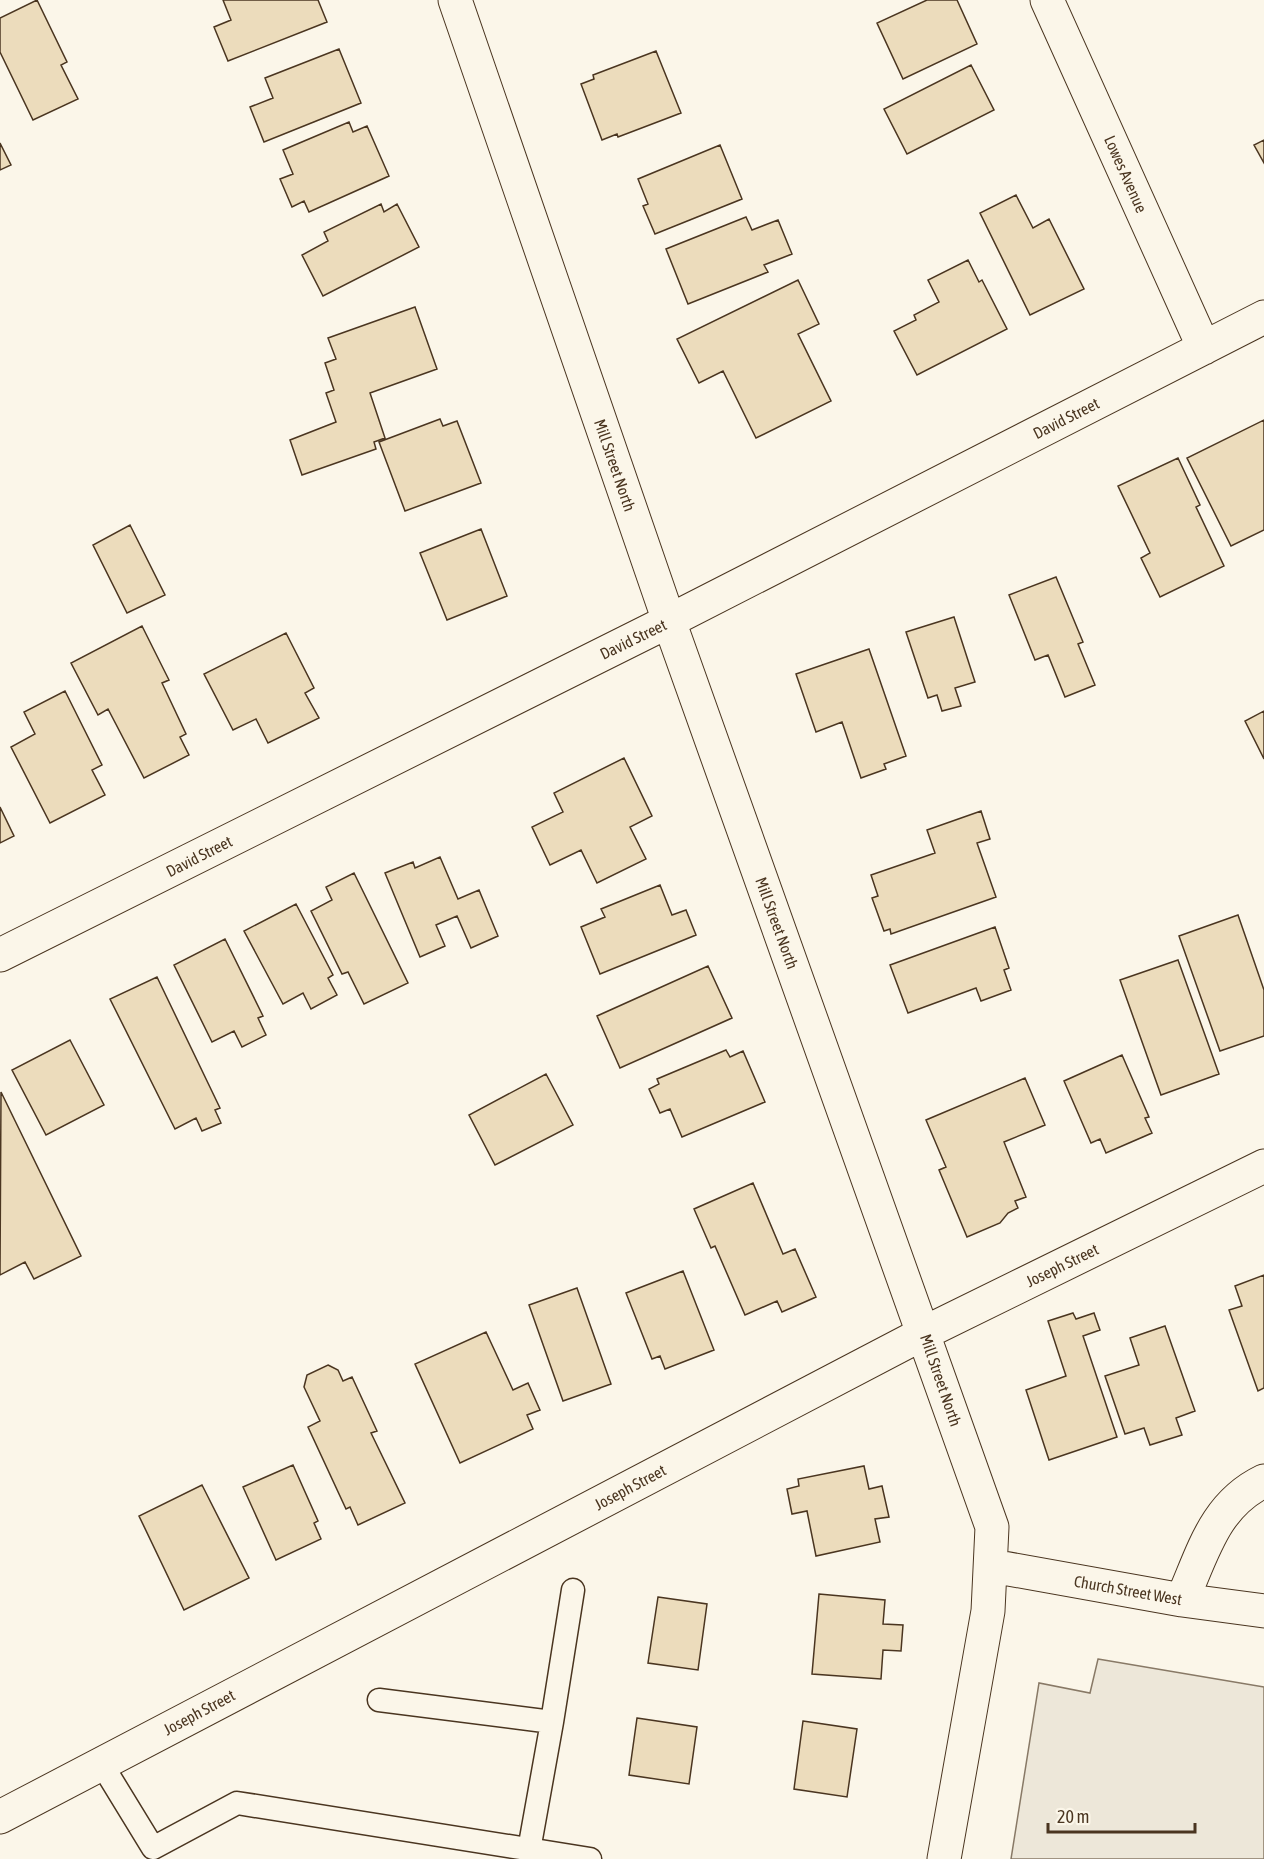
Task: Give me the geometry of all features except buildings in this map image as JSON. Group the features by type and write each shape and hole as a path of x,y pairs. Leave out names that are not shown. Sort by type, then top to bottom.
{"street":[{"name":"Mill Street North","path":"455,0 669,621 992,1527 992,1566 988,1611 944,1859"},
{"name":"Lowes Avenue","path":"1047,0 1204,348"},
{"name":"David Street","path":"0,956 669,621 1264,317"},
{"name":"Joseph Street","path":"0,1816 924,1333 1264,1166"},
{"path":"1182,1600 1218,1518 1251,1488 1264,1481"},
{"name":"Church Street West","path":"992,1566 1182,1600 1264,1611"}],"lane":[{"path":"529,1850 573,1590"},
{"path":"379,1700 552,1722"},
{"path":"101,1763 158,1853 237,1803 591,1859"}],"shaded area":[{"path":"1098,1659 1264,1687 1264,1859 1011,1859 1039,1683 1090,1693"}]}
